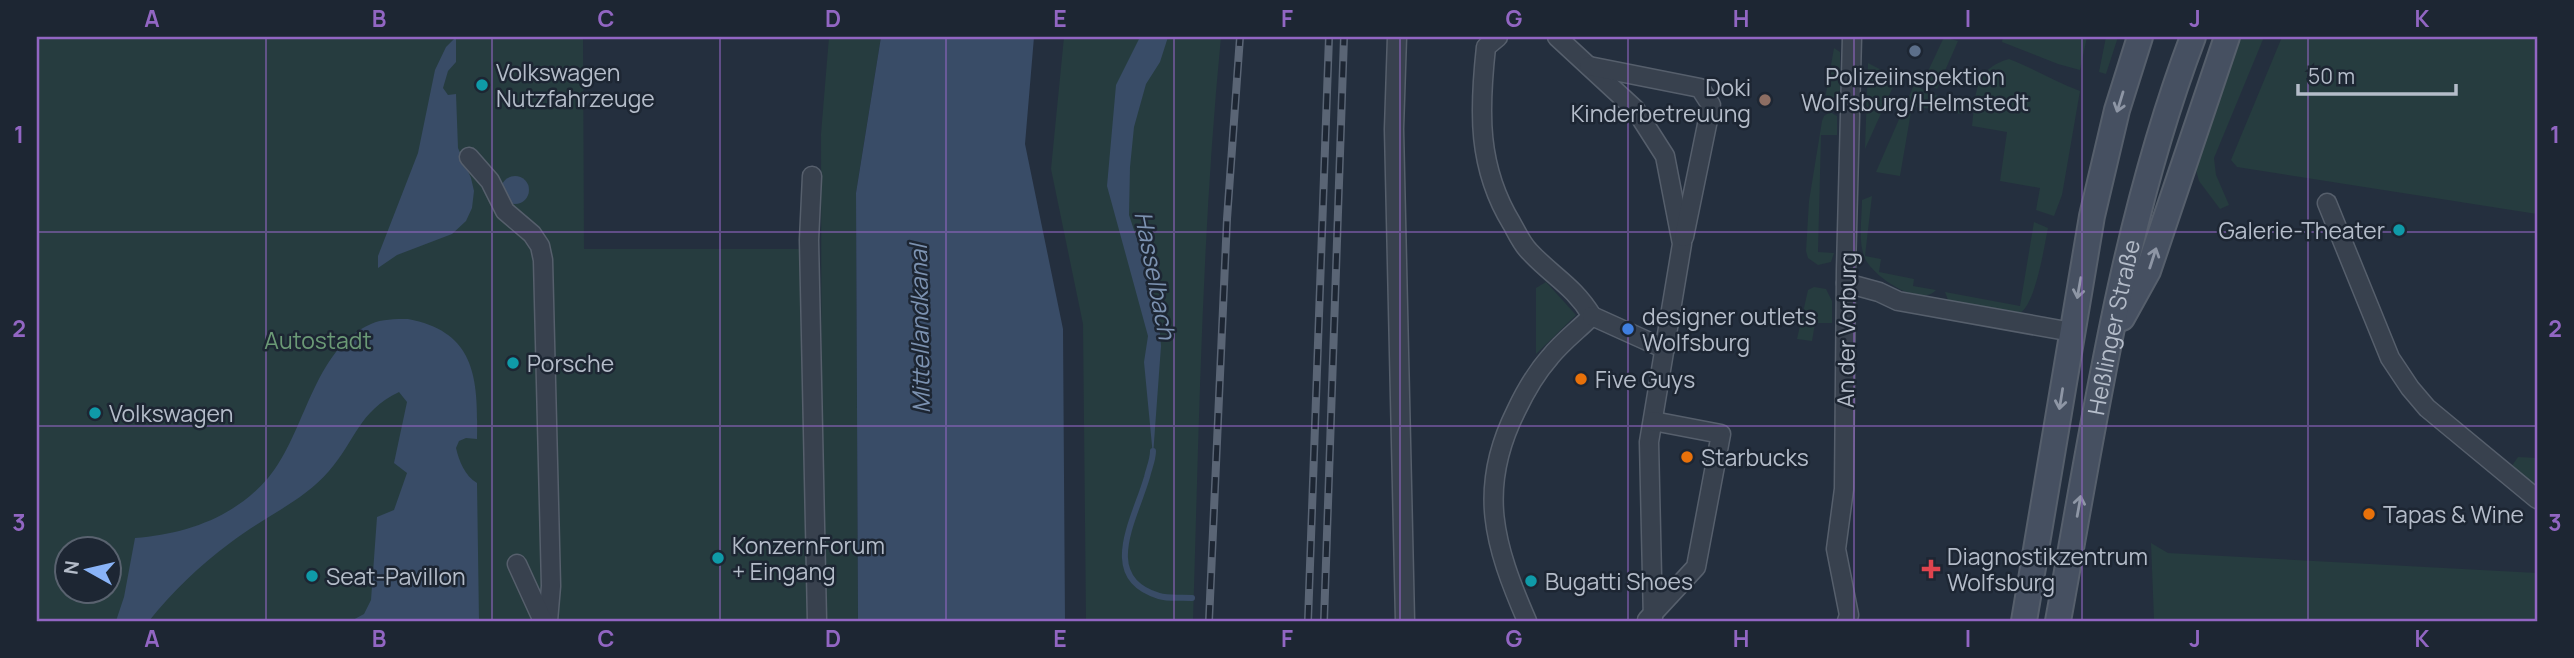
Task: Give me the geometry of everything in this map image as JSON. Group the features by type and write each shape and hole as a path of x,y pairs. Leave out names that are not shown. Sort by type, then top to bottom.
{"main road":[{"name":"Heßlinger Straße","path":"2024,621 2092,216 2117,110 2140,37"},
{"name":"Heßlinger Straße","path":"2058,621 2109,340 2151,162 2193,37"},
{"path":"2109,340 2148,271 2227,37"}],"street":[{"path":"1396,37 1395,156 1405,621"},
{"path":"1498,37 1486,47 1480,97 1485,160 1504,211 1528,250 1581,297 1592,316 1665,349"},
{"path":"1557,37 1635,109 1665,156 1682,244"},
{"name":"An der Vorburg","path":"1847,621 1849,615 1836,550 1844,489 1852,37"},
{"path":"1589,66 1700,88 1711,105 1682,244 1649,442 1649,620"},
{"path":"469,157 490,181 505,211 532,234 540,246 543,260 551,586 545,621"},
{"path":"812,176 809,240 817,621"},
{"path":"2327,203 2390,358 2403,378 2427,408 2537,499"},
{"name":"Heßlinger Straße","path":"1846,284 1879,292 1898,301 2072,332"},
{"path":"1527,621 1507,575 1490,521 1493,479 1502,439 1525,380 1592,316"},
{"path":"1649,620 1696,567 1721,434 1653,421"},
{"path":"517,564 545,621"},
{"name":"Heßlinger Straße","path":"2017,621 2032,579"}],"green space":[{"name":"Autostadt","path":"37,37 583,37 584,249 805,249 809,621 37,621"},
{"path":"829,37 881,37 856,193 858,621 822,621 821,134"},
{"path":"1064,37 1221,37 1205,256 1193,621 1086,621 1083,324 1051,169"},
{"path":"1944,37 1958,41 1937,89 1923,82"},
{"path":"2003,37 2087,37 2080,70 2002,42"},
{"path":"2106,37 2118,37 2106,74 2099,72"},
{"path":"2238,37 2264,37 2214,158 2216,175 2229,205 2220,209 2199,181 2195,166"},
{"path":"2282,37 2537,37 2537,214 2237,167 2231,160"},
{"path":"1834,48 1840,52 1840,90 1832,100 1825,99"},
{"path":"2009,59 2080,91 2062,195 2054,216 2036,210 2040,188 2000,181 2007,132 1972,126 1978,85 1989,69"},
{"path":"1868,63 1897,78 1865,149"},
{"path":"1914,85 1962,107 1962,114 1912,106 1900,176 1876,172"},
{"path":"1830,112 1837,116 1837,135 1821,135 1818,252 1834,253 1831,262 1818,265 1808,258 1806,251 1809,201 1822,121"},
{"path":"1872,196 1865,256 1881,259 1879,272 1914,279 1913,286 1936,290 1929,295 1908,293 1896,287 1868,264 1864,256 1861,243 1862,200"},
{"path":"2034,222 2048,228 2035,287 2025,308 2019,314 1948,300 1945,292 2020,306"},
{"path":"1546,282 1576,315 1536,354 1536,288"},
{"path":"1814,287 1826,289 1832,301 1832,323 1815,323 1812,341 1797,339 1808,290"},
{"path":"2518,457 2537,458 2537,499 2507,473"},
{"path":"2151,543 2168,553 2537,573 2537,621 2121,621 2154,619"}],"water":[{"path":"456,37 456,62 448,71 443,88 448,95 456,94 458,148 471,178 474,191 472,208 466,221 452,234 397,255 378,268 378,256 418,153 435,70 446,47"},
{"name":"Mittellandkanal","path":"881,37 1034,37 1025,144 1063,329 1065,621 858,621 856,193"},
{"path":"1140,37 1168,37 1160,62 1146,84 1134,127 1130,167 1129,215 1150,278 1158,312 1161,346 1153,456 1144,362 1148,336 1107,186 1116,85"},
{"path":"515,176 525,180 529,190 525,200 515,204 505,200 501,190 505,180"},
{"path":"408,319 431,325 448,335 460,347 469,362 476,397 477,439 466,438 459,441 456,448 463,468 477,483 479,621 351,621 364,614 371,600 377,517 394,510 407,473 394,463 407,402 399,392 385,400 366,418 338,460 318,482 208,560 177,589 149,621 116,621 122,606 135,538 172,533 207,522 240,504 255,492 281,459 312,393 336,352 351,336 384,320"}],"waterway":[{"name":"Hasselbach","path":"1153,451 1129,528 1125,562 1130,576 1140,587 1163,597 1192,598"}],"railway":[{"path":"1209,621 1227,219 1240,37"},
{"path":"1308,621 1329,37"},
{"path":"1324,621 1344,37"}],"place":[{"name":"Polizeiinspektion Wolfsburg/Helmstedt","path":"1915,51"},
{"name":"Volkswagen Nutzfahrzeuge","path":"482,85"},
{"name":"Doki Kinderbetreuung","path":"1765,100"},
{"name":"Galerie-Theater","path":"2399,230"},
{"name":"designer outlets Wolfsburg","path":"1628,329"},
{"name":"Porsche","path":"513,363"},
{"name":"Five Guys","path":"1581,379"},
{"name":"Volkswagen","path":"95,413"},
{"name":"Starbucks","path":"1687,457"},
{"name":"Tapas & Wine","path":"2369,514"},
{"name":"KonzernForum + Eingang","path":"718,558"},
{"name":"Diagnostikzentrum Wolfsburg","path":"1931,569"},
{"name":"Seat-Pavillon","path":"312,576"},
{"name":"Bugatti Shoes","path":"1531,581"}]}
